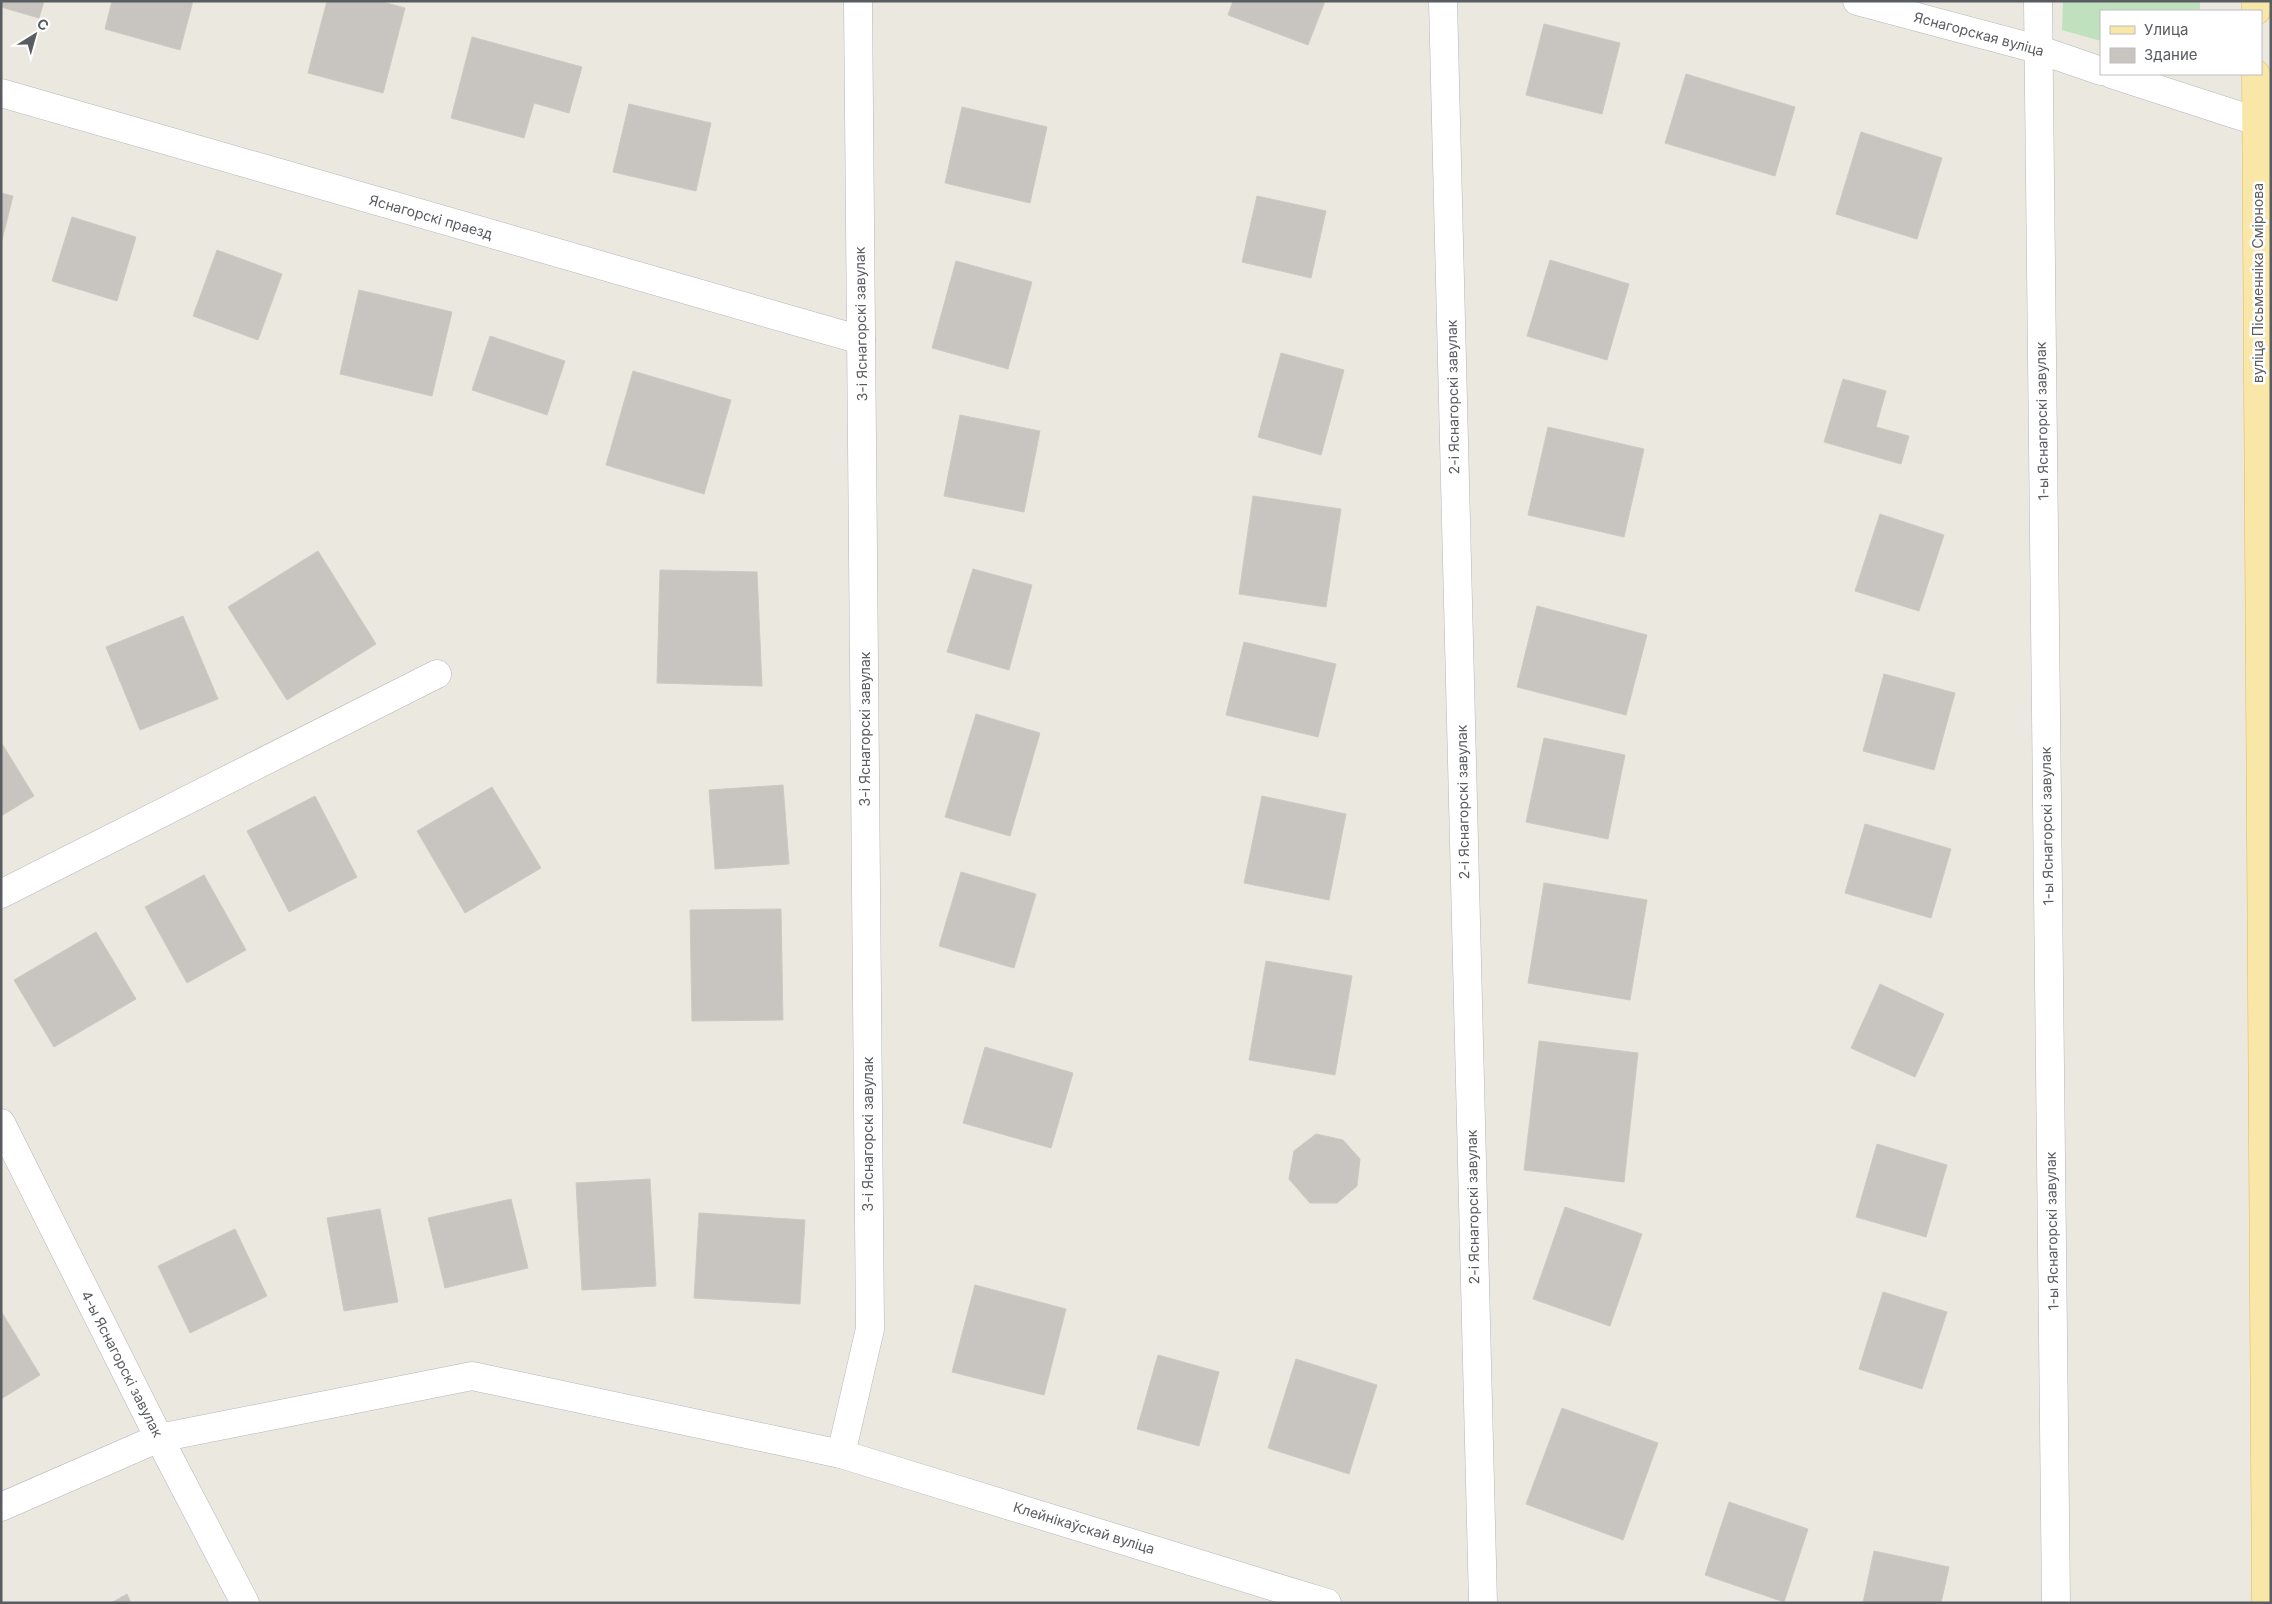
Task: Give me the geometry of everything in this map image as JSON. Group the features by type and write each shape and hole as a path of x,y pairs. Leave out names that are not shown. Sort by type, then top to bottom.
{"main road":[{"name":"вуліца Пісьменніка Смірнова","path":"2256,75 2264,124 2266,1603"}],"street":[{"name":"3-і Яснагорскі завулак","path":"841,1454 870,1330 858,1"},
{"name":"2-і Яснагорскі завулак","path":"1443,1 1483,1603"},
{"name":"Яснагорская вуліца","path":"1857,1 2037,49 2100,70"},
{"name":"1-ы Яснагорскі завулак","path":"2038,1 2037,49 2056,1603"},
{"path":"2114,75 2264,124"},
{"name":"Яснагорскі праезд","path":"1,93 862,340"},
{"path":"1,894 437,674"},
{"name":"4-ы Яснагорскі завулак","path":"1,1123 159,1438 245,1603"},
{"name":"Клейнікаўскай вуліца","path":"1,1507 159,1438 472,1376 841,1454 1327,1603"}],"green space":[{"path":"2063,1 2200,1 2200,10 2100,10 2100,41 2062,30"}],"building":[{"path":"1,1 44,1 39,18 1,7"},
{"path":"112,1 193,1 180,50 105,29"},
{"path":"327,1 379,1 405,8 383,93 308,73"},
{"path":"1233,1 1325,1 1308,45 1228,15"},
{"path":"1544,24 1620,43 1602,114 1526,95"},
{"path":"472,37 582,67 569,113 534,103 524,138 451,118"},
{"path":"1686,74 1795,107 1775,176 1665,143"},
{"path":"629,104 711,123 696,191 613,172"},
{"path":"962,107 1047,127 1030,203 945,183"},
{"path":"1861,132 1942,158 1917,239 1836,214"},
{"path":"1,193 13,196 1,244"},
{"path":"1257,196 1326,211 1311,278 1242,262"},
{"path":"72,217 136,237 117,301 52,281"},
{"path":"217,250 282,274 258,340 193,316"},
{"path":"1550,260 1629,284 1607,360 1527,336"},
{"path":"956,261 1032,282 1008,369 932,348"},
{"path":"359,290 452,312 432,396 340,374"},
{"path":"490,336 565,361 547,415 472,390"},
{"path":"1281,353 1344,370 1321,455 1258,437"},
{"path":"633,371 731,400 704,494 606,465"},
{"path":"1843,379 1886,391 1876,427 1909,436 1901,464 1824,442"},
{"path":"960,415 1040,431 1024,512 944,496"},
{"path":"1548,427 1644,449 1624,537 1528,515"},
{"path":"1253,496 1341,509 1326,607 1239,594"},
{"path":"1880,514 1944,535 1919,611 1855,591"},
{"path":"318,551 376,644 287,700 228,607"},
{"path":"973,569 1032,585 1009,670 947,652"},
{"path":"660,570 757,572 762,686 657,683"},
{"path":"1537,606 1647,635 1626,715 1517,687"},
{"path":"183,616 218,699 140,730 106,647"},
{"path":"1244,642 1336,664 1318,737 1226,715"},
{"path":"1884,674 1955,693 1934,770 1863,751"},
{"path":"976,714 1040,733 1010,836 945,817"},
{"path":"1544,738 1625,755 1608,839 1526,822"},
{"path":"1,742 34,796 1,816"},
{"path":"783,785 789,864 715,869 709,790"},
{"path":"492,787 541,868 465,913 417,831"},
{"path":"315,796 357,877 289,912 247,831"},
{"path":"1262,796 1346,814 1329,900 1244,883"},
{"path":"1865,824 1951,849 1931,918 1845,893"},
{"path":"961,872 1036,894 1014,968 939,946"},
{"path":"204,875 246,950 187,983 145,907"},
{"path":"1544,883 1647,900 1630,1000 1528,983"},
{"path":"781,909 783,1020 692,1021 690,910"},
{"path":"96,932 136,999 54,1047 14,980"},
{"path":"1266,961 1352,976 1335,1075 1249,1060"},
{"path":"1880,984 1944,1014 1915,1077 1851,1048"},
{"path":"1539,1041 1638,1053 1624,1182 1524,1170"},
{"path":"985,1047 1073,1073 1051,1148 963,1123"},
{"path":"1316,1134 1343,1140 1360,1159 1357,1186 1337,1203 1310,1203 1289,1179 1294,1151"},
{"path":"1877,1144 1947,1165 1926,1237 1856,1217"},
{"path":"650,1179 656,1286 582,1290 576,1183"},
{"path":"511,1199 528,1268 445,1288 428,1218"},
{"path":"1565,1207 1642,1234 1610,1326 1533,1299"},
{"path":"380,1209 398,1302 344,1311 327,1218"},
{"path":"699,1213 805,1220 800,1304 694,1298"},
{"path":"235,1229 267,1296 190,1333 158,1266"},
{"path":"975,1285 1066,1309 1044,1395 952,1372"},
{"path":"1883,1292 1947,1312 1922,1389 1859,1369"},
{"path":"1,1311 40,1375 1,1399"},
{"path":"1158,1355 1219,1372 1199,1446 1137,1429"},
{"path":"1296,1359 1377,1385 1349,1474 1268,1448"},
{"path":"1562,1408 1658,1443 1623,1540 1526,1504"},
{"path":"1729,1502 1808,1529 1784,1602 1705,1575"},
{"path":"1874,1551 1949,1567 1941,1603 1863,1603"},
{"path":"127,1594 131,1603 111,1603"}]}
